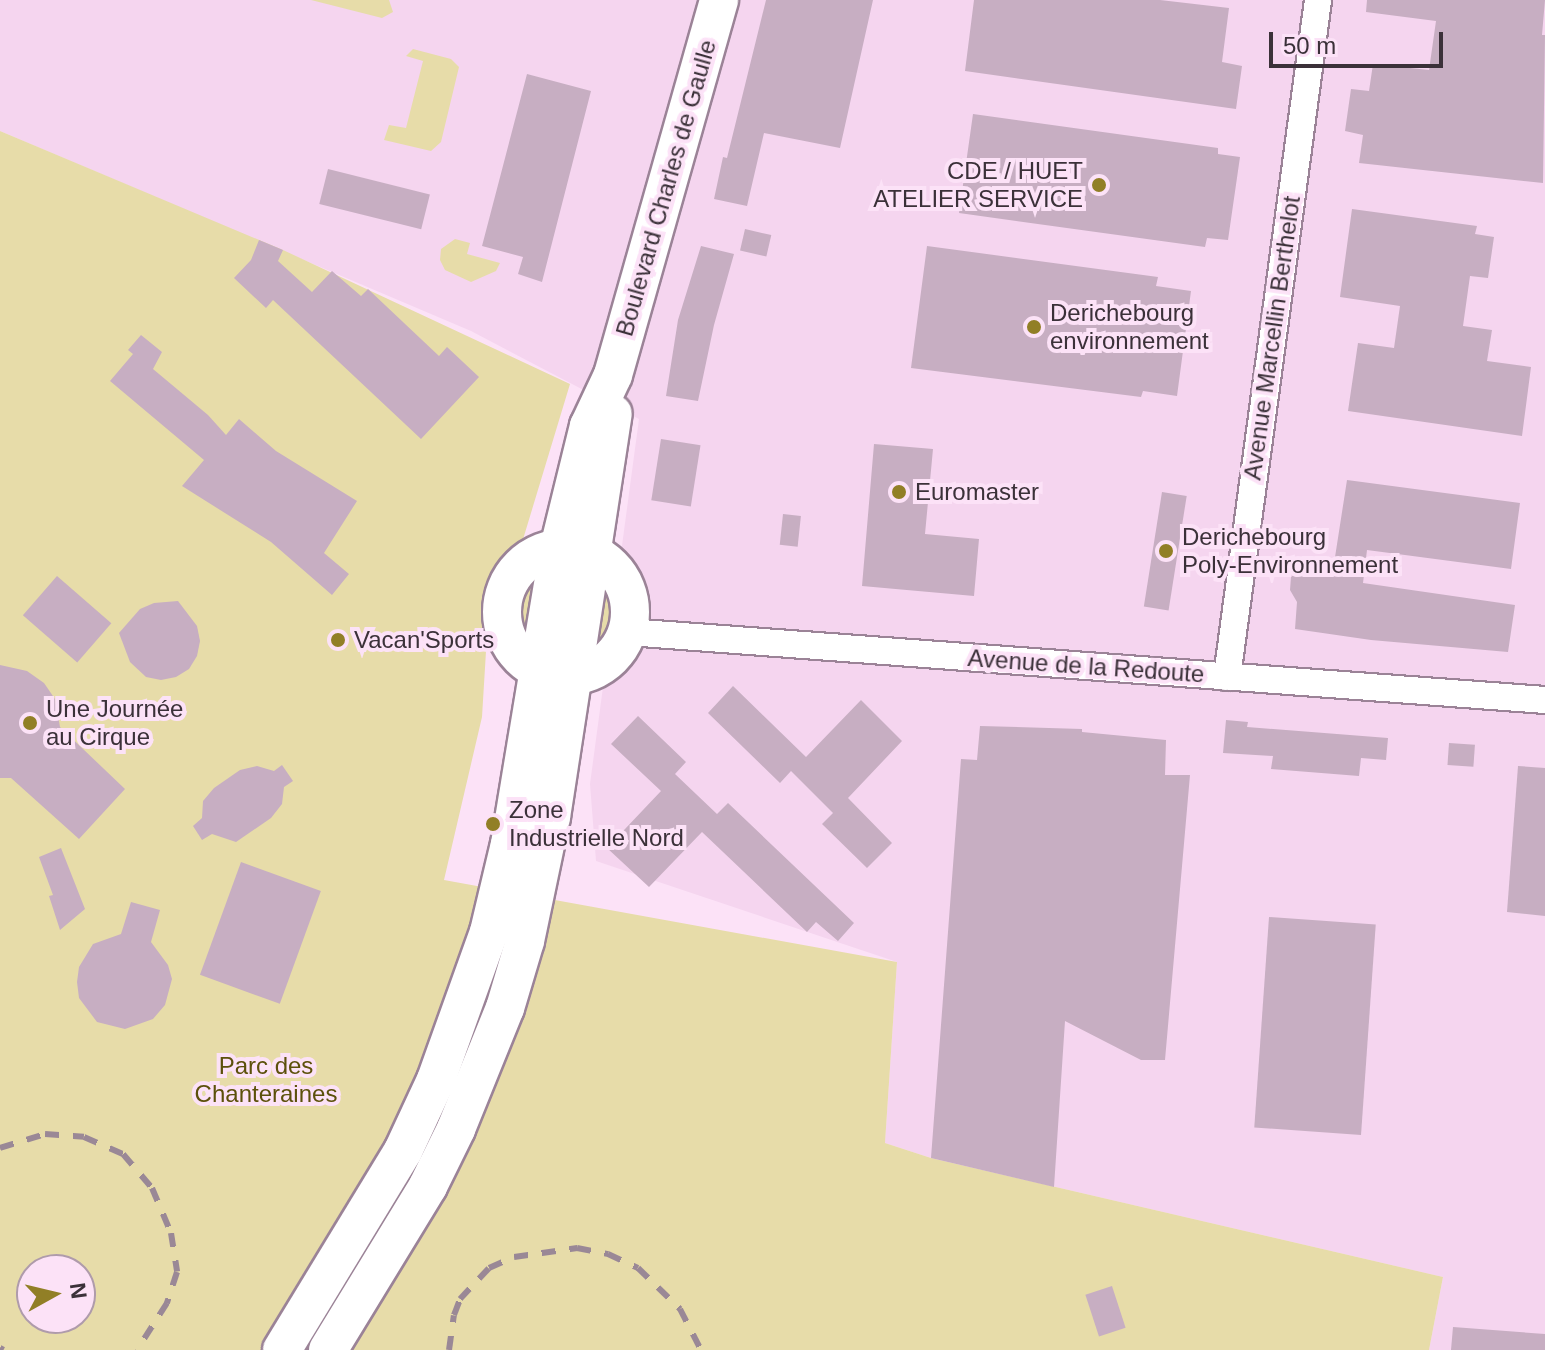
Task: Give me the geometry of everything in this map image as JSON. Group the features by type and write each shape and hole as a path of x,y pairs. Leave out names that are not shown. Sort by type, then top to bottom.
{"main road":[{"name":"Boulevard Charles de Gaulle","path":"328,1350 428,1186 456,1129 505,1008 542,869 557,673 589,426 613,375 719,0"},
{"path":"575,550 620,578 628,598 628,632 615,653 602,665 557,673 517,654 505,633 504,596 517,572 529,560 575,550"},
{"name":"Boulevard Charles de Gaulle","path":"282,1350 403,1151 462,1012 489,932 557,673"}],"street":[{"name":"Avenue Marcellin Berthelot","path":"1227,677 1318,0"},
{"name":"Avenue de la Redoute","path":"628,632 1545,700"}],"shaded area":[{"path":"0,0 1545,0 1545,1350 1429,1350 1443,1277 931,1158 885,1143 897,962 596,861 590,784 639,419 471,331 0,131"}],"green space":[{"path":"311,0 389,0 393,12 382,18"},
{"path":"413,49 451,59 459,67 441,142 431,151 384,140 389,125 406,128 423,61 406,56"},
{"name":"Parc des Chanteraines","path":"0,131 283,250 570,384 521,546 494,576 489,602 482,717 444,880 897,962 885,1143 931,1158 1443,1277 1429,1350 0,1350"},
{"path":"455,239 470,243 467,254 500,263 496,271 471,282 445,270 440,260 441,249"},
{"path":"540,568 525,642 517,624 517,596 526,578"},
{"path":"606,582 616,617 607,640 595,653"}],"building":[{"path":"766,0 873,0 840,148 764,133 747,206 714,199"},
{"path":"974,0 1160,0 1229,8 1222,62 1242,66 1236,109 965,71"},
{"path":"1367,0 1545,0 1542,35 1545,35 1543,183 1359,163 1363,135 1345,131 1351,89 1369,91 1373,64 1429,70 1436,21 1366,12"},
{"path":"527,74 591,91 542,282 518,274 523,257 482,246"},
{"name":"CDE / HUET ATELIER SERVICE","path":"973,114 1218,148 1218,154 1240,157 1228,240 1207,238 1205,247 959,213"},
{"path":"328,169 430,194 421,229 319,204"},
{"path":"1352,209 1477,226 1475,234 1494,237 1488,278 1470,276 1463,326 1492,330 1487,361 1531,367 1522,436 1348,411 1358,343 1394,348 1400,306 1340,297"},
{"path":"745,229 771,235 766,257 740,250"},
{"path":"259,240 283,250 278,261 312,292 332,271 361,296 368,289 439,356 447,347 479,377 421,439 273,300 266,308 234,278 251,260"},
{"path":"701,246 734,254 714,325 698,401 666,396 678,320"},
{"name":"Derichebourg environnement","path":"927,246 1158,277 1156,286 1191,291 1177,396 1143,391 1141,397 911,368"},
{"path":"141,335 162,352 153,369 208,415 226,435 239,419 276,451 357,501 324,553 349,574 332,595 271,542 182,486 204,460 110,381 133,354 128,350"},
{"path":"661,439 701,445 691,506 651,500"},
{"name":"Euromaster","path":"874,444 933,449 925,534 979,539 974,596 862,586"},
{"path":"1347,480 1520,503 1511,569 1367,550 1363,583 1515,605 1508,652 1371,640 1295,629 1297,602 1290,590 1291,577 1305,566 1333,570"},
{"name":"Derichebourg Poly-Environnement","path":"1162,492 1187,496 1169,610 1144,607"},
{"path":"783,514 801,516 798,547 780,545"},
{"path":"57,576 111,623 77,662 23,615"},
{"path":"178,601 197,626 200,641 197,656 189,669 176,677 161,680 146,677 130,662 119,633 140,609 154,603"},
{"path":"0,665 27,671 44,683 55,699 60,727 125,789 79,839 11,778 0,778"},
{"path":"733,686 806,757 861,700 902,741 848,798 892,843 867,868 822,824 833,813 791,771 780,783 708,713"},
{"path":"638,716 686,762 675,774 717,814 728,803 854,923 838,941 816,922 807,932 702,832 649,887 607,848 661,791 611,744"},
{"path":"1226,720 1248,722 1247,727 1388,738 1386,760 1361,758 1359,776 1271,769 1273,756 1223,753"},
{"path":"980,726 1082,729 1082,732 1166,740 1165,775 1190,775 1165,1060 1141,1060 1065,1021 1054,1187 931,1158 961,759 977,760"},
{"path":"1449,743 1475,745 1473,767 1447,765"},
{"path":"282,765 293,781 284,787 282,804 271,818 236,842 212,834 202,840 193,826 202,818 203,801 214,788 240,770 257,766 274,771"},
{"path":"1518,766 1545,768 1545,916 1507,912"},
{"path":"61,848 85,909 60,930 49,896 53,895 39,857"},
{"path":"241,862 321,891 280,1004 200,975"},
{"path":"131,902 160,910 151,942 168,965 172,979 165,1005 153,1019 125,1029 97,1022 79,998 77,982 79,967 93,944 121,934"},
{"path":"1269,917 1376,924 1361,1135 1254,1127"},
{"path":"1112,1286 1126,1328 1099,1336 1085,1295"},
{"path":"1453,1327 1545,1334 1545,1350 1451,1350"}],"railway":[{"path":"0,1148 45,1134 84,1137 123,1154 152,1188 171,1233 177,1272 167,1303 137,1350"},
{"path":"449,1350 454,1315 460,1299 489,1268 514,1257 577,1248 608,1254 638,1268 680,1309 701,1350"},
{"path":"0,1348 4,1350"}],"place":[{"name":"CDE / HUET ATELIER SERVICE","path":"1099,185"},
{"name":"Derichebourg environnement","path":"1034,327"},
{"name":"Euromaster","path":"899,492"},
{"name":"Derichebourg Poly-Environnement","path":"1166,551"},
{"name":"Vacan'Sports","path":"338,640"},
{"name":"Une Journée au Cirque","path":"30,723"},
{"name":"Zone Industrielle Nord","path":"493,824"}]}
